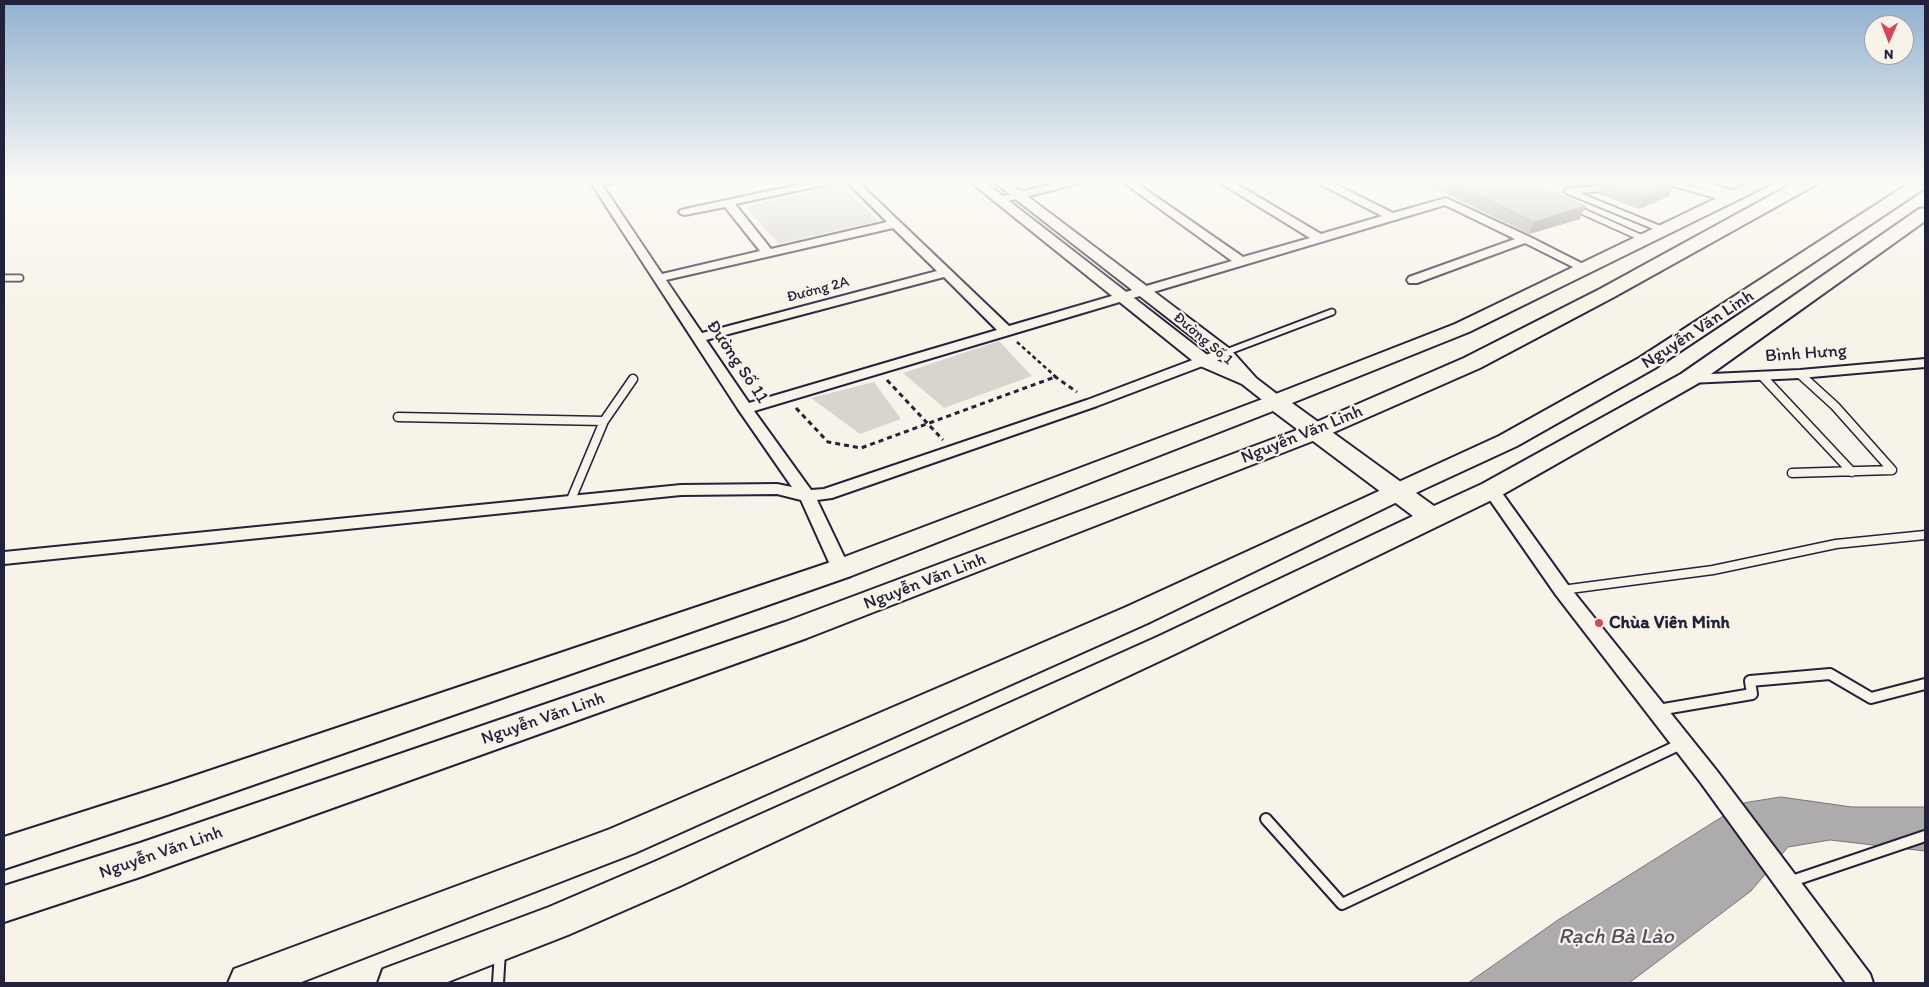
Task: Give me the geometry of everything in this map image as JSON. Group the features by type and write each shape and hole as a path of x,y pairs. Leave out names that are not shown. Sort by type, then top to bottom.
{"highway":[{"name":"Nguyễn Văn Linh","path":"4,904 131,863 823,620 1314,432 1446,376 1607,293 1728,226"},
{"name":"Nguyễn Văn Linh","path":"248,983 622,841 1137,615 1397,492 1508,442 1647,363 1854,226"}],"main road":[{"path":"4,853 166,800 841,569 1276,402 1462,328 1671,226"},
{"name":"Nguyễn Văn Linh","path":"397,983 608,900 1167,645 1432,516 1491,490 1689,379 1906,226"},
{"path":"1276,402 1314,432 1432,516"}],"street":[{"name":"Đường Số 11","path":"624,226 745,408 807,496 841,569"},
{"path":"746,226 768,253"},
{"path":"659,278 886,226"},
{"path":"897,226 1006,332"},
{"name":"Đường Số 1","path":"1033,226 1204,361 1250,382"},
{"name":"Đường Số 1","path":"1058,226 1224,353 1250,382"},
{"path":"1191,226 1242,262"},
{"path":"1299,226 1320,239"},
{"path":"745,408 1364,226"},
{"path":"1499,226 1585,268"},
{"path":"1413,280 1526,239"},
{"name":"Đường 2A","path":"698,338 946,273"},
{"path":"4,558 681,490 777,489 807,496 826,494 1092,403 1224,353"},
{"name":"Bình Hưng","path":"1689,379 1800,374 1925,363"},
{"path":"1250,382 1276,402"},
{"path":"1491,490 1562,590 1709,777 1861,983"}],"lane":[{"path":"1631,226 1654,234"},
{"path":"1638,226 1654,234"},
{"path":"4,278 20,278"},
{"path":"1224,353 1332,312"},
{"path":"1792,473 1892,470 1835,406 1800,374"},
{"path":"1762,376 1852,472"},
{"path":"570,502 604,421 633,379"},
{"path":"398,417 604,421"},
{"path":"1562,590 1712,570 1836,544 1925,535"},
{"path":"1656,711 1752,694 1750,681 1830,674 1872,698 1925,684"},
{"path":"1266,819 1342,904 1682,743"},
{"path":"1787,882 1925,836"},
{"path":"498,983 500,943"}],"path":[{"path":"1006,332 1055,377 1092,403"},
{"path":"877,370 954,451"},
{"path":"785,396 828,442 861,448 1055,377"}],"shaded area":[{"path":"763,226 857,226 779,244"},
{"path":"999,341 1032,376 944,408 903,373"},
{"path":"874,382 901,419 860,434 811,398"}],"water":[{"name":"Rạch Bà Lào","path":"1781,797 1852,807 1925,807 1925,851 1830,840 1788,847 1751,891 1629,983 1468,983 1558,920 1744,803"}],"place":[{"name":"Chùa Viên Minh","path":"1599,623"}]}
